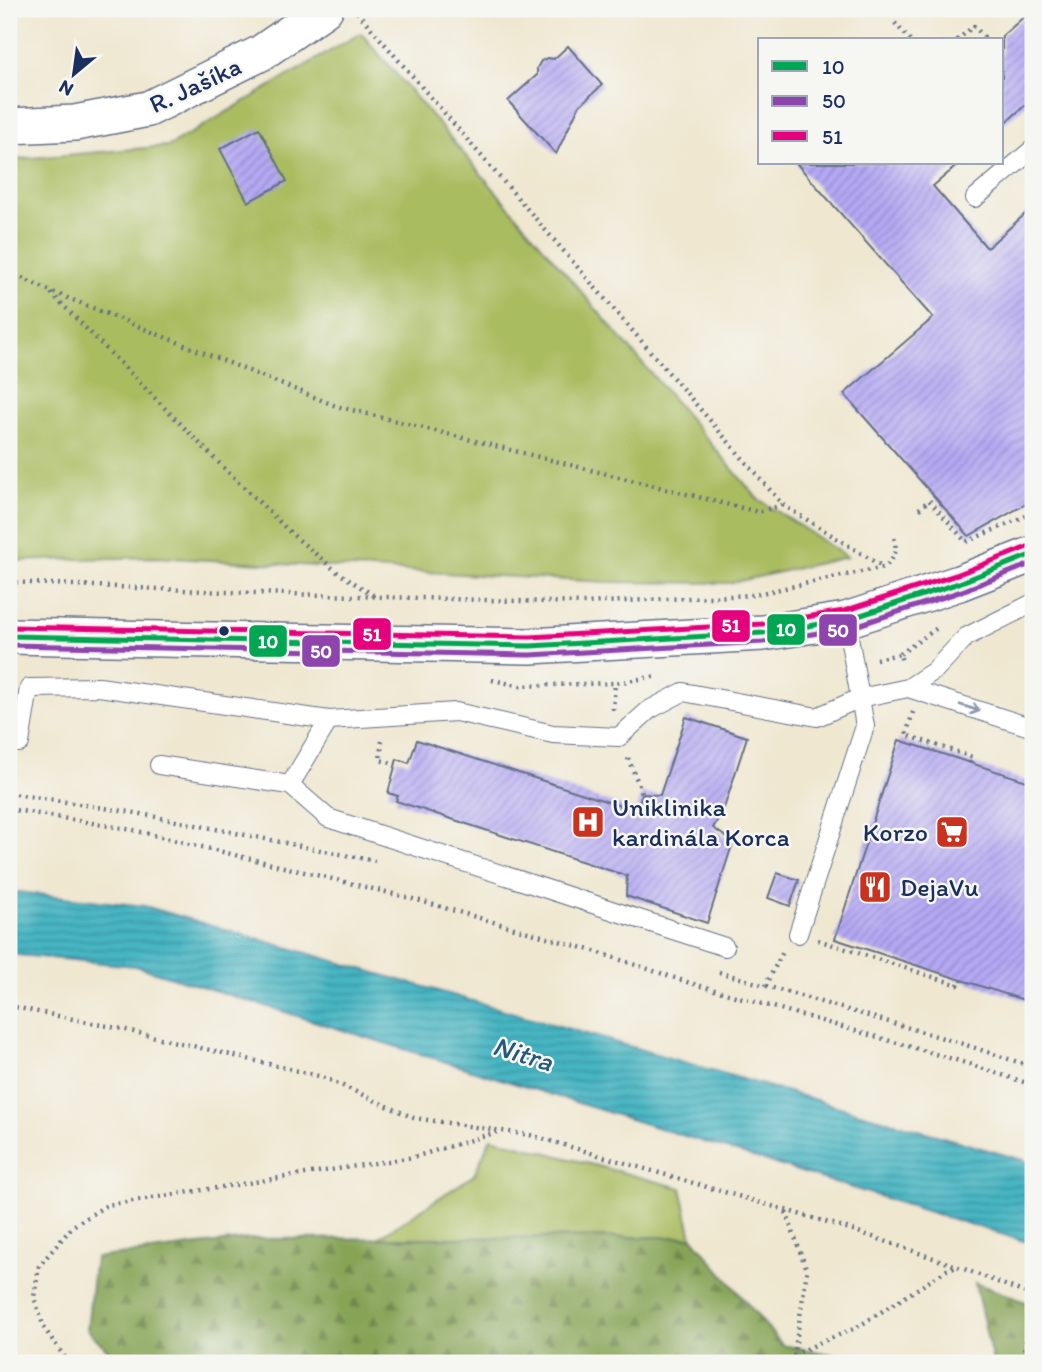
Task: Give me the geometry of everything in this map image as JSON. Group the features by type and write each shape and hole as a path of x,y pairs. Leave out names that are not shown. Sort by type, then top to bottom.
{"street":[{"name":"R. Jašíka","path":"9,126 75,123 148,109 261,53 325,9"},
{"path":"9,636 530,646 763,633 846,620 959,583 1033,554"}],"lane":[{"path":"975,198 1033,149"},
{"path":"14,743 29,688 99,687 329,720 456,712 552,734 619,737 649,710 683,692 817,717 860,698 908,688 934,671 966,637 1033,603"},
{"path":"798,934 865,726 846,620"},
{"path":"908,688 1033,728"},
{"path":"290,785 329,720"},
{"path":"159,765 290,785 328,818 725,947"}],"path":[{"path":"355,9 783,505 884,568"},
{"path":"895,23 908,38"},
{"path":"959,38 974,26 983,38"},
{"path":"9,272 336,406 758,512 783,505"},
{"path":"48,290 292,534 337,572 375,597"},
{"path":"919,509 929,500 937,505 966,542 1033,513"},
{"path":"9,582 211,592 582,603 752,595 884,568 893,560 896,545 893,533"},
{"path":"912,737 972,757 970,763"},
{"path":"380,760 396,764"},
{"path":"9,793 136,813 387,864"},
{"path":"9,809 134,830 410,898 594,951 687,982 1033,1085"},
{"path":"765,986 790,938 798,934 958,985 960,979"},
{"path":"715,971 1033,1067"},
{"path":"9,1006 122,1029 323,1077 414,1118 530,1135 850,1229 1033,1296"},
{"path":"69,1363 44,1328 34,1297 39,1266 73,1226 107,1205 414,1157 502,1130"},
{"path":"786,1211 807,1271 794,1355"},
{"path":"783,1363 818,1343 856,1328 947,1270 959,1267"},
{"path":"1021,1363 1033,1308"}],"green space":[{"path":"361,33 757,498 847,557 731,583 605,582 156,557 9,561 9,160 169,146"},
{"path":"491,1138 681,1188 692,1237 378,1238 474,1175"},
{"path":"692,1237 782,1345 877,1363 120,1363 87,1329 95,1258 248,1239"},
{"path":"975,1283 1031,1304 1033,1363 993,1363"}],"water":[{"name":"Nitra","path":"9,891 144,906 1033,1163 1033,1244 136,966 9,954"}],"building":[{"path":"1033,9 1033,98 1004,124 1004,38 1002,36"},
{"path":"568,46 602,85 579,106 556,154 508,101 537,75 541,61 554,59"},
{"path":"259,128 287,181 248,202 220,149"},
{"path":"797,164 959,164 933,186 987,248 1033,207 1033,500 969,536 844,394 933,318"},
{"name":"Uniklinika kardinála Korca","path":"686,717 747,737 724,808 713,828 733,842 707,923 626,896 627,876 396,801 398,796 388,793 397,759 409,763 417,740 636,811 642,794 660,795"},
{"name":"Korzo","path":"899,740 1033,783 1033,1003 835,939"},
{"path":"777,873 799,880 790,906 768,898"}],"transit line":[{"name":"51","path":"9,627 530,637 762,624 844,611 956,575 1030,546"},
{"name":"10","path":"9,636 530,646 763,633 846,620 959,583 1033,554"},
{"name":"50","path":"9,645 530,655 763,642 849,628 962,591 1033,563"}],"place":[{"name":"Uniklinika kardinála Korca","path":"588,822"},
{"name":"Korzo","path":"952,832"},
{"name":"DejaVu","path":"875,887"}]}
